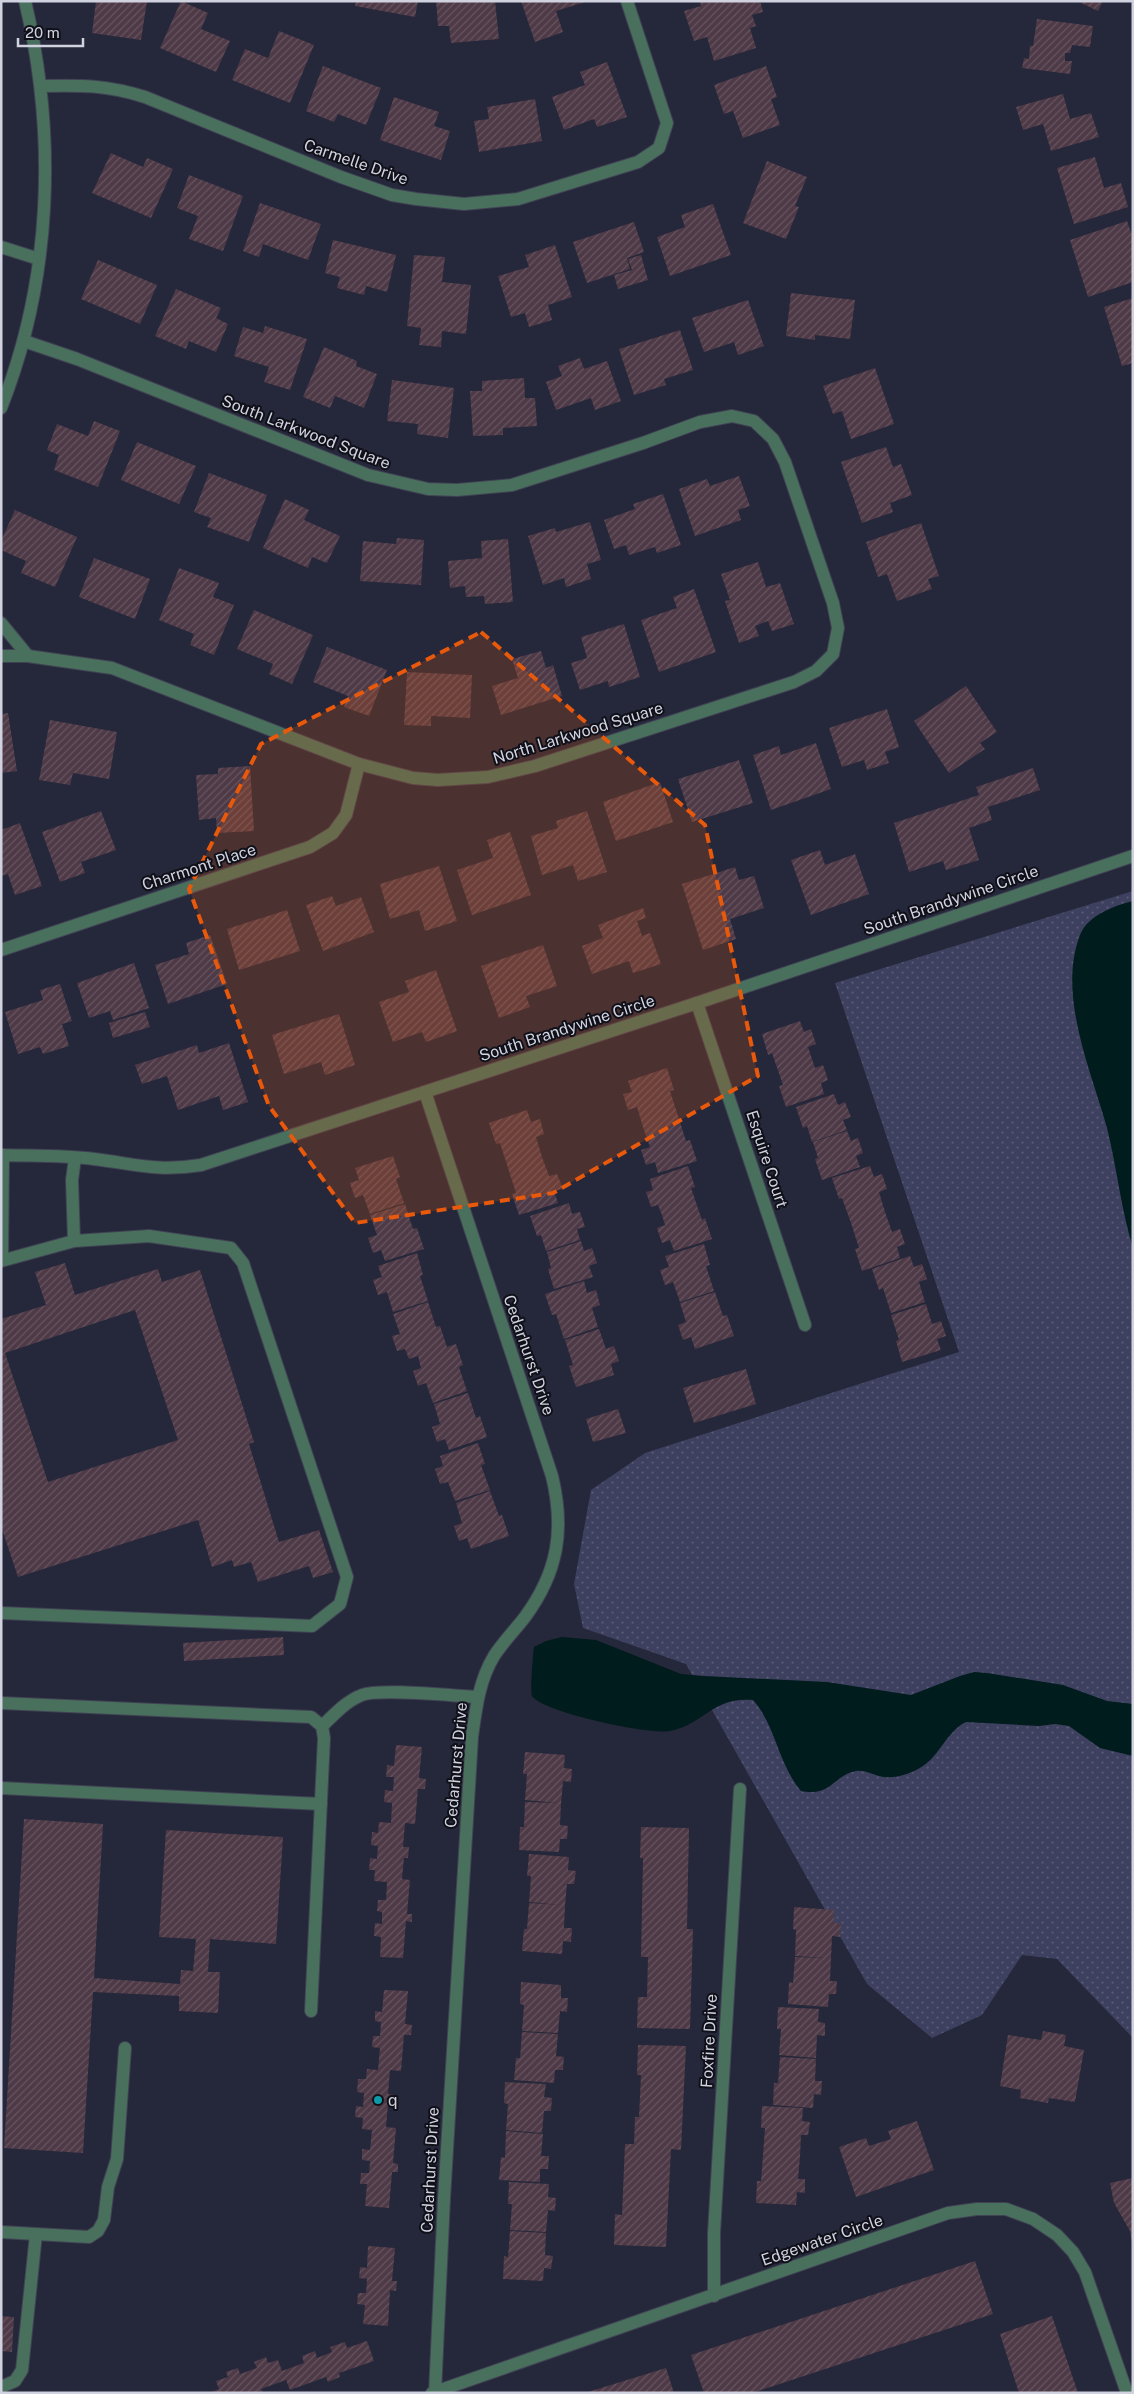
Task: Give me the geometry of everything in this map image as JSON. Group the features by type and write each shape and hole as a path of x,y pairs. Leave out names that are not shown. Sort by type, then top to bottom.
{"street":[{"path":"1,408 24,341 39,258 46,194 46,142 42,86 26,1"},
{"name":"Carmelle Drive","path":"42,86 96,85 120,89 145,97 341,177 392,194 416,199 464,204 502,202 546,192 638,162 659,148 667,123 627,1"},
{"path":"1,247 39,258"},
{"name":"South Larkwood Square","path":"24,341 77,359 368,475 428,489 457,490 512,485 643,443 700,422 732,416 754,421 774,439 785,462 808,530"},
{"name":"North Larkwood Square","path":"1,656 28,656 112,668 359,764 412,778 455,780 488,776 535,766 794,682 816,671 833,654 838,628 833,603 808,530"},
{"path":"1,623 28,656"},
{"name":"Charmont Place","path":"1,950 310,847 333,833 346,814 354,790 359,764"},
{"name":"South Brandywine Circle","path":"2,1155 93,1159 173,1170 201,1165 697,1003 1133,856"},
{"name":"Esquire Court","path":"697,1003 805,1325"},
{"name":"Cedarhurst Drive","path":"425,1092 552,1476 559,1524 557,1547 549,1576 537,1600 494,1656 483,1679 478,1697 470,1766 434,2392"},
{"path":"1,1613 312,1626 340,1604 347,1577 243,1263 231,1248 149,1236 74,1241 2,1261 2,1155"},
{"path":"74,1158 72,1180 74,1241"},
{"path":"322,1726 344,1705 363,1695 382,1693 478,1697"},
{"path":"1,1703 311,1717 322,1726 324,1738 311,2011"},
{"path":"1,1788 321,1804"},
{"name":"Foxfire Drive","path":"714,2296 714,2233 740,1789"},
{"path":"1,2232 88,2237 98,2231 104,2220 108,2188 117,2159 125,2048"},
{"name":"Edgewater Circle","path":"434,2392 948,2213 977,2209 1006,2209 1034,2219 1058,2235 1073,2252 1085,2272 1127,2393"},
{"path":"1,2387 15,2381 22,2370 36,2234"}],"highlighted area":[{"path":"481,632 705,825 758,1076 553,1193 355,1223 269,1106 189,889 261,744"}],"shaded area":[{"path":"1133,891 1133,2038 1057,1959 1022,1955 982,2015 932,2038 867,1984 686,1664 583,1628 574,1584 591,1490 645,1453 959,1352 835,983"},
{"path":"1133,901 1133,1248 1107,1128 1079,1032 1072,982 1074,958 1080,935 1084,928 1102,912"},
{"path":"562,1637 596,1640 681,1674 827,1682 911,1695 974,1672 1063,1685 1107,1701 1133,1704 1133,1756 1100,1748 1069,1726 966,1722 954,1731 929,1761 913,1772 902,1776 884,1777 856,1771 842,1777 826,1789 811,1792 801,1791 787,1769 767,1721 753,1700 739,1700 727,1703 682,1728 670,1731 641,1729 597,1721 555,1709 540,1702 531,1693 534,1647 546,1641"}],"building":[{"path":"96,1 147,1 141,40 92,33"},
{"path":"181,1 208,13 201,29 230,41 216,72 160,48"},
{"path":"356,1 418,1 415,17 355,6"},
{"path":"436,1 495,1 499,39 451,43 449,26 438,26"},
{"path":"521,1 585,2 556,11 563,32 535,42"},
{"path":"700,1 760,1 763,12 752,15 756,26 750,28 756,48 714,61 707,37 694,41 684,11 701,6"},
{"path":"1077,1 1103,1 1098,11"},
{"path":"1037,19 1093,26 1090,47 1072,45 1070,53 1065,53 1065,61 1072,61 1070,74 1022,68 1024,58 1029,59 1030,46 1033,46"},
{"path":"279,31 314,45 290,103 232,80 245,49 268,58"},
{"path":"607,62 627,117 597,127 594,119 564,130 552,97 585,85 580,72"},
{"path":"323,66 381,88 366,125 338,114 334,122 306,111"},
{"path":"766,66 777,97 771,99 780,125 743,138 733,111 724,114 714,85"},
{"path":"1063,94 1070,119 1091,113 1099,137 1051,151 1043,124 1023,130 1016,107"},
{"path":"394,97 439,112 434,126 450,131 441,160 380,140"},
{"path":"535,99 542,141 479,152 474,121 489,119 487,107"},
{"path":"111,153 143,167 147,158 173,169 151,218 92,193"},
{"path":"1095,157 1104,188 1121,183 1128,207 1074,224 1057,168"},
{"path":"767,161 807,177 795,206 799,207 786,239 743,223"},
{"path":"189,175 243,196 223,251 189,239 198,216 177,208"},
{"path":"260,203 321,224 308,260 263,244 259,257 243,251"},
{"path":"713,204 731,255 670,276 657,237 685,227 681,215"},
{"path":"1127,221 1133,238 1133,282 1088,297 1070,240"},
{"path":"634,222 644,252 627,258 630,269 587,283 573,242"},
{"path":"333,240 396,255 387,292 366,286 364,295 337,288 340,277 325,273"},
{"path":"555,245 572,297 548,305 552,320 529,327 525,313 511,317 498,276 529,267 525,255"},
{"path":"414,255 445,257 442,282 471,285 466,334 442,331 441,347 419,345 421,328 407,326"},
{"path":"641,255 648,280 618,289 614,275 632,270 628,259"},
{"path":"98,260 157,285 140,324 81,299"},
{"path":"176,289 221,308 216,318 228,324 216,352 189,341 186,349 155,336"},
{"path":"791,293 855,300 850,339 815,335 815,340 786,336"},
{"path":"1133,298 1133,363 1122,366 1104,307"},
{"path":"748,300 764,346 738,355 734,342 704,352 692,318"},
{"path":"265,326 307,339 290,390 264,382 269,367 234,356 243,327 263,333"},
{"path":"680,330 693,370 664,379 666,385 634,395 619,349"},
{"path":"324,347 357,361 356,366 377,374 364,408 335,396 330,408 303,397"},
{"path":"580,358 584,369 607,361 621,401 595,410 591,398 556,410 546,382 562,376 558,366"},
{"path":"875,368 894,424 851,439 842,411 833,414 823,386"},
{"path":"524,378 525,398 535,398 537,426 503,428 503,435 473,436 470,391 482,391 482,381"},
{"path":"392,380 454,388 448,438 417,434 418,424 387,421"},
{"path":"94,421 120,431 98,487 54,470 59,455 47,450 57,424 88,436"},
{"path":"137,442 196,466 179,504 121,480"},
{"path":"886,447 893,467 901,464 912,495 890,503 893,512 862,523 841,462"},
{"path":"209,473 267,495 249,542 207,527 211,518 194,512"},
{"path":"739,476 750,506 738,510 741,520 695,536 679,489 707,479 710,486"},
{"path":"663,494 681,545 657,553 655,547 629,555 626,545 614,549 604,520 635,509 633,504"},
{"path":"285,499 309,510 304,520 340,536 327,563 312,557 308,568 263,548"},
{"path":"15,510 77,537 55,587 21,573 26,561 1,550 1,541"},
{"path":"590,522 601,560 587,564 591,579 566,587 564,578 543,585 528,536 555,528 556,532"},
{"path":"921,523 939,576 928,579 932,589 897,601 887,574 878,577 866,542"},
{"path":"397,538 424,540 421,585 360,581 363,541 396,544"},
{"path":"508,539 513,602 485,604 484,596 466,597 465,586 450,588 448,561 482,558 481,541"},
{"path":"94,558 150,579 135,619 79,597"},
{"path":"758,562 766,587 780,583 794,624 772,631 768,621 755,626 759,636 739,643 725,601 730,600 721,574"},
{"path":"179,568 219,583 213,597 234,605 214,655 190,645 194,634 159,620"},
{"path":"694,589 716,652 659,672 641,620 677,608 673,597"},
{"path":"254,610 313,635 292,684 269,674 273,664 237,649"},
{"path":"624,624 640,677 609,687 608,681 580,690 571,663 587,658 581,637"},
{"path":"327,647 387,670 369,716 344,707 348,696 313,682"},
{"path":"541,651 546,668 553,665 562,696 501,715 492,686 518,678 512,659"},
{"path":"407,672 472,675 470,718 431,716 431,726 404,725"},
{"path":"966,686 997,732 980,743 985,749 949,773 914,721"},
{"path":"887,709 899,747 885,752 889,763 867,770 864,760 842,767 829,728"},
{"path":"8,713 17,771 1,773 1,714"},
{"path":"50,720 117,732 109,779 73,773 70,785 39,780"},
{"path":"816,743 831,789 771,810 753,755 779,746 781,755"},
{"path":"739,760 753,803 692,822 678,779"},
{"path":"250,766 254,831 217,833 216,818 199,820 196,775 218,774 218,768"},
{"path":"1033,768 1040,790 988,807 992,820 969,828 979,860 946,870 943,861 909,872 894,823 979,795 976,787"},
{"path":"660,782 673,822 616,841 603,802"},
{"path":"101,811 116,850 81,862 85,873 60,882 42,832"},
{"path":"587,811 607,872 578,881 573,865 542,875 531,836 558,828 556,821"},
{"path":"20,823 42,886 15,895 8,874 1,876 1,830"},
{"path":"510,832 531,895 472,915 457,870 493,858 487,840"},
{"path":"820,850 825,865 855,854 869,894 811,915 791,860"},
{"path":"439,866 457,921 425,931 419,910 390,919 380,884"},
{"path":"735,867 739,880 754,876 764,908 730,919 736,939 703,950 682,884"},
{"path":"332,896 336,906 361,897 374,932 323,951 306,905"},
{"path":"643,908 646,918 637,921 642,936 650,933 661,964 633,973 629,961 592,974 582,946 603,938 598,925"},
{"path":"287,910 300,951 239,970 227,929"},
{"path":"210,935 227,984 168,1004 155,965 189,954 186,943"},
{"path":"543,945 557,986 526,996 530,1007 499,1018 481,966"},
{"path":"134,963 149,1008 113,1020 110,1011 89,1018 77,983"},
{"path":"436,970 457,1031 426,1042 422,1032 393,1042 379,1002 409,992 405,981"},
{"path":"60,984 72,1021 62,1024 69,1046 43,1054 40,1047 18,1054 5,1012 43,1000 40,990"},
{"path":"145,1012 150,1027 113,1038 109,1023"},
{"path":"339,1014 355,1065 325,1075 321,1062 284,1074 272,1035"},
{"path":"800,1021 804,1032 811,1029 816,1044 808,1047 815,1068 823,1065 828,1080 821,1083 824,1094 786,1107 779,1086 783,1085 772,1053 768,1055 762,1034"},
{"path":"229,1043 248,1102 223,1110 219,1096 178,1110 167,1076 142,1084 135,1065 197,1045 199,1053"},
{"path":"667,1068 674,1090 670,1091 686,1141 690,1140 697,1161 658,1173 655,1162 646,1165 641,1150 650,1147 637,1107 628,1110 623,1094 632,1092 628,1081"},
{"path":"834,1094 838,1105 845,1102 851,1117 843,1120 847,1130 812,1142 807,1126 803,1128 796,1107"},
{"path":"527,1110 531,1122 540,1119 544,1134 536,1137 542,1157 549,1176 557,1174 563,1189 554,1191 558,1203 519,1215 512,1194 516,1193 500,1143 496,1144 489,1123"},
{"path":"847,1131 851,1141 858,1138 863,1153 856,1156 860,1167 822,1180 815,1159 818,1158 813,1142"},
{"path":"393,1156 400,1177 396,1179 404,1203 370,1214 363,1195 355,1198 350,1183 359,1180 355,1168"},
{"path":"688,1166 695,1187 691,1188 702,1220 705,1218 712,1239 674,1251 670,1240 662,1243 657,1228 665,1225 662,1215 658,1205 651,1207 646,1192 653,1190 650,1179"},
{"path":"870,1166 874,1177 882,1174 887,1189 879,1192 885,1212 892,1232 900,1229 905,1244 897,1247 900,1258 862,1271 855,1249 859,1248 851,1223 842,1198 839,1199 832,1178"},
{"path":"569,1203 572,1214 580,1212 585,1227 577,1229 580,1240 546,1251 541,1235 537,1236 530,1216"},
{"path":"405,1204 413,1229 417,1228 424,1249 385,1261 381,1250 373,1253 368,1238 377,1235 370,1215"},
{"path":"581,1241 584,1251 592,1248 597,1263 589,1266 593,1277 554,1289 548,1269 551,1268 547,1252"},
{"path":"704,1244 710,1265 706,1266 714,1291 680,1302 673,1282 665,1285 660,1270 669,1267 665,1256"},
{"path":"417,1253 423,1275 420,1276 428,1301 393,1312 387,1292 378,1295 373,1280 382,1277 378,1266"},
{"path":"910,1256 914,1267 922,1264 927,1279 919,1282 925,1302 891,1313 883,1288 879,1290 872,1269"},
{"path":"65,1263 75,1295 158,1269 162,1282 200,1270 254,1442 249,1444 279,1542 319,1530 333,1572 313,1578 309,1566 258,1582 251,1562 234,1567 232,1560 212,1567 198,1520 18,1577 1,1526 1,1319 46,1305 35,1272","holes":["135,1310 178,1440 48,1482 5,1353"]},
{"path":"584,1281 587,1293 596,1290 600,1305 592,1308 598,1327 564,1339 556,1314 552,1315 545,1294"},
{"path":"715,1292 723,1316 727,1315 734,1336 695,1349 691,1337 683,1340 678,1325 686,1322 680,1303"},
{"path":"428,1302 436,1327 440,1326 447,1347 456,1344 463,1365 459,1367 467,1391 433,1403 426,1383 418,1386 413,1371 421,1368 418,1356 409,1359 405,1349 397,1351 392,1336 400,1334 393,1314"},
{"path":"926,1304 932,1324 941,1321 946,1336 937,1339 941,1350 902,1362 896,1341 899,1340 891,1315"},
{"path":"599,1329 606,1349 614,1346 619,1361 611,1364 614,1375 576,1387 569,1366 573,1365 565,1340"},
{"path":"746,1369 756,1404 694,1423 683,1388"},
{"path":"468,1393 476,1418 480,1416 487,1437 449,1450 445,1439 437,1442 432,1427 440,1424 434,1404"},
{"path":"618,1409 626,1433 593,1442 586,1419"},
{"path":"478,1443 485,1464 481,1465 490,1490 455,1501 448,1482 440,1484 435,1469 443,1466 440,1456"},
{"path":"490,1491 499,1516 502,1515 509,1536 471,1549 467,1538 459,1541 454,1526 462,1523 456,1503"},
{"path":"283,1637 284,1655 184,1661 183,1643"},
{"path":"396,1745 422,1747 419,1778 426,1779 425,1789 418,1789 415,1824 405,1823 403,1847 409,1847 408,1858 404,1858 402,1879 410,1880 407,1914 412,1914 412,1922 406,1921 403,1958 380,1957 381,1937 374,1936 375,1923 382,1924 382,1912 377,1911 378,1900 386,1900 387,1882 374,1881 375,1870 369,1870 370,1858 377,1859 378,1846 371,1845 372,1832 378,1833 379,1822 391,1823 392,1803 384,1802 385,1790 393,1791 394,1777 386,1777 387,1765 394,1766"},
{"path":"525,1752 565,1755 564,1768 572,1769 571,1782 563,1781 560,1825 568,1826 567,1839 560,1839 559,1852 519,1850 520,1827 524,1827 525,1802 558,1803 525,1800 527,1774 523,1774"},
{"path":"24,1819 103,1824 94,1978 180,1984 181,1970 193,1971 196,1939 159,1937 166,1830 283,1837 276,1944 210,1939 208,1972 220,1972 218,2013 179,2011 179,1996 93,1992 83,2153 4,2148"},
{"path":"641,1827 689,1828 687,1929 693,1929 690,2029 637,2028 638,1997 647,1997 648,1957 641,1957 643,1858 640,1858"},
{"path":"529,1854 569,1857 568,1870 576,1871 574,1884 567,1884 565,1906 564,1928 572,1928 571,1942 563,1941 562,1954 522,1951 524,1929 527,1929 529,1903 562,1905 529,1902 531,1876 527,1876"},
{"path":"794,1907 834,1910 834,1923 841,1923 840,1937 832,1936 830,1981 837,1981 836,1994 829,1994 828,2007 788,2004 789,1982 793,1983 795,1957 828,1958 795,1956 796,1930 793,1929"},
{"path":"521,1982 561,1985 561,1998 568,1998 567,2012 560,2011 558,2033 522,2031 524,2005 520,2004"},
{"name":"q","path":"384,1990 408,1991 405,2024 412,2025 411,2035 404,2035 401,2071 390,2070 388,2094 394,2095 393,2105 388,2105 386,2127 396,2128 393,2163 398,2164 398,2172 392,2172 389,2208 365,2206 367,2184 360,2184 361,2173 369,2173 370,2161 362,2160 362,2149 370,2150 372,2130 362,2129 363,2118 355,2117 356,2106 363,2107 364,2093 357,2092 358,2079 366,2079 367,2069 378,2070 380,2048 372,2047 373,2036 380,2036 381,2022 375,2021 375,2011 382,2012"},
{"path":"778,2007 819,2009 818,2022 825,2023 825,2036 817,2035 816,2058 779,2055 781,2029 777,2029"},
{"path":"1043,2031 1066,2035 1064,2046 1084,2050 1075,2102 1049,2098 1048,2103 1020,2098 1021,2090 1000,2086 1008,2035 1041,2040"},
{"path":"522,2032 558,2034 556,2056 564,2057 563,2070 555,2070 554,2083 514,2080 516,2058 520,2058"},
{"path":"638,2045 686,2046 681,2150 671,2149 666,2247 614,2245 615,2214 622,2215 625,2144 634,2144 635,2117 639,2117 641,2075 637,2075"},
{"path":"780,2057 816,2059 815,2081 822,2081 821,2095 814,2094 813,2108 773,2105 774,2083 778,2083"},
{"path":"505,2082 546,2084 544,2097 552,2098 551,2111 544,2111 542,2133 506,2130 508,2104 504,2103"},
{"path":"762,2106 803,2108 802,2121 810,2122 808,2135 801,2135 798,2179 805,2179 805,2193 797,2192 796,2205 756,2203 757,2181 761,2181 765,2128 761,2128"},
{"path":"917,2121 934,2170 856,2197 839,2147 866,2138 869,2146 891,2139 888,2131"},
{"path":"506,2131 543,2134 541,2156 549,2156 548,2169 540,2169 540,2182 499,2180 501,2157 505,2158"},
{"path":"1133,2178 1132,2243 1130,2231 1114,2203 1110,2183"},
{"path":"509,2182 549,2184 548,2197 556,2198 555,2211 548,2210 546,2232 510,2230 512,2204 508,2204"},
{"path":"510,2231 546,2233 545,2255 553,2256 551,2269 544,2268 543,2281 503,2279 504,2256 508,2257"},
{"path":"368,2246 395,2248 392,2281 397,2281 396,2291 390,2290 388,2326 363,2324 365,2305 357,2304 358,2293 366,2293 367,2279 359,2278 360,2267 367,2268"},
{"path":"975,2261 993,2314 752,2393 704,2393 691,2355"},
{"path":"1,2316 14,2317 12,2352 1,2351"},
{"path":"1052,2316 1078,2393 1019,2393 1000,2334"},
{"path":"367,2341 374,2361 339,2373 340,2377 328,2382 326,2377 290,2390 286,2380 261,2389 263,2393 209,2393 219,2389 216,2381 228,2377 226,2372 238,2368 240,2374 257,2368 254,2362 266,2357 268,2363 278,2360 282,2371 304,2363 302,2356 315,2351 317,2358 332,2352 330,2347 345,2342 347,2348"},
{"path":"666,2368 674,2393 588,2393 588,2392"}],"place":[{"name":"q","path":"378,2100"}]}
